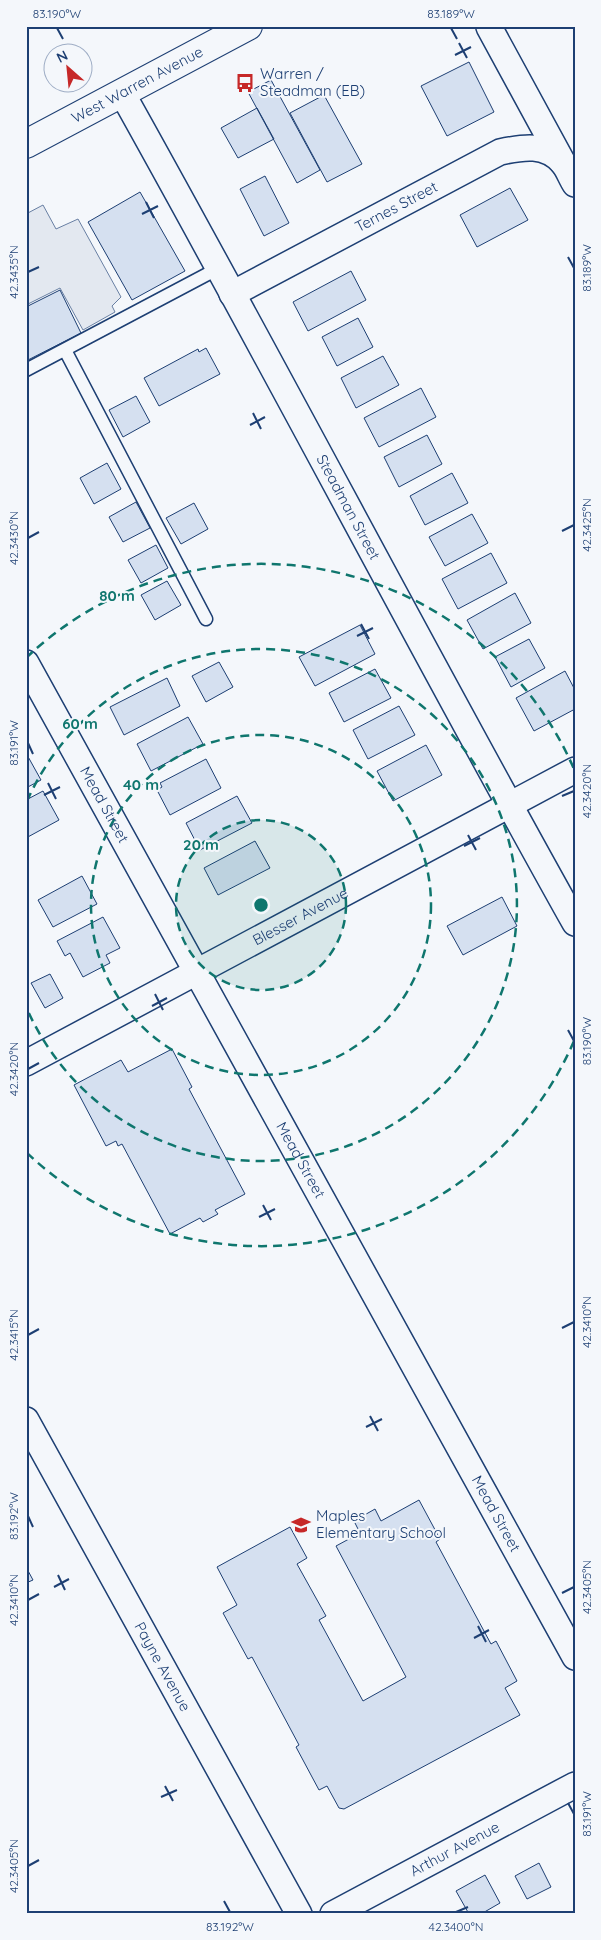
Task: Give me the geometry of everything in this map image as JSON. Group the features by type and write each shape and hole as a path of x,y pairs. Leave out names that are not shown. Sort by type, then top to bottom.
{"main road":[{"name":"West Warren Avenue","path":"26,144 248,26"}],"street":[{"name":"Ternes Street","path":"489,27 575,184"},
{"name":"Steadman Street","path":"122,93 219,268 509,806 575,923"},
{"name":"Ternes Street","path":"232,294 500,152 524,147 545,150 563,163"},
{"name":"Mead Street","path":"26,663 575,1657"},
{"name":"Blesser Avenue","path":"26,1063 575,770"},
{"name":"Payne Avenue","path":"26,1420 299,1914"},
{"name":"Arthur Avenue","path":"333,1914 575,1785"}],"lane":[{"path":"26,370 219,268"},
{"path":"65,350 206,619"}],"shaded area":[{"path":"43,205 56,229 78,219 121,297 112,306 115,312 83,330 60,288 26,305 26,214"}],"building":[{"path":"469,62 494,112 447,136 421,86"},
{"path":"271,80 320,170 297,183 248,92"},
{"path":"324,95 362,164 327,182 290,113"},
{"path":"257,108 274,139 238,158 221,128"},
{"path":"265,176 289,223 264,236 240,189"},
{"path":"510,188 528,220 477,247 460,215"},
{"path":"140,192 185,271 132,300 88,222"},
{"path":"351,271 366,300 308,331 293,302"},
{"path":"60,290 81,333 26,361 26,307"},
{"path":"358,318 373,347 337,366 322,337"},
{"path":"206,348 220,374 159,406 144,378 198,349 199,352"},
{"path":"383,356 399,385 356,408 341,378"},
{"path":"421,388 436,417 379,447 364,418"},
{"path":"136,396 150,422 123,437 109,410"},
{"path":"427,435 442,464 399,487 384,457"},
{"path":"107,463 121,489 94,504 80,478"},
{"path":"452,473 468,503 425,525 410,496"},
{"path":"136,502 150,528 123,542 109,517"},
{"path":"194,503 208,529 181,544 166,518"},
{"path":"472,514 488,543 445,566 429,537"},
{"path":"156,545 168,568 141,583 128,560"},
{"path":"491,553 507,583 458,609 442,579"},
{"path":"167,581 181,605 155,620 141,595"},
{"path":"515,593 531,623 483,649 467,620"},
{"path":"360,625 375,654 315,686 299,657"},
{"path":"529,639 545,668 511,687 495,657"},
{"path":"219,662 233,687 206,702 192,676"},
{"path":"375,669 391,698 344,722 329,693"},
{"path":"565,671 575,690 575,709 534,731 516,698"},
{"path":"167,678 180,706 124,735 110,707"},
{"path":"399,706 415,735 368,759 353,730"},
{"path":"188,717 203,744 151,771 137,744"},
{"path":"426,745 442,775 393,801 377,771"},
{"path":"26,753 41,780 26,788"},
{"path":"206,759 221,788 170,815 157,790 162,787 160,783"},
{"path":"43,791 59,820 26,838 26,800"},
{"path":"237,796 252,823 200,850 186,823"},
{"path":"255,841 270,868 218,895 204,868"},
{"path":"82,876 97,904 53,927 38,900"},
{"path":"502,897 517,926 463,955 447,926"},
{"path":"103,917 120,948 106,955 110,963 83,977 70,953 65,956 57,941"},
{"path":"50,974 63,998 45,1008 31,983"},
{"path":"172,1049 192,1087 189,1089 245,1194 215,1210 218,1214 203,1222 200,1218 170,1234 122,1144 118,1146 116,1141 106,1146 74,1085 121,1060 128,1072"},
{"name":"Maples Elementary School","path":"419,1500 440,1539 436,1542 491,1644 496,1641 517,1681 505,1688 520,1715 344,1809 339,1808 327,1786 319,1790 296,1747 299,1745 252,1657 248,1659 223,1613 237,1605 217,1567 290,1527 307,1558 297,1564 326,1616 319,1620 363,1701 406,1677 336,1546 360,1533 354,1521 375,1509 381,1521"},
{"path":"26,1567 33,1580 26,1583"},
{"path":"539,1863 551,1887 527,1899 515,1876"},
{"path":"485,1875 500,1903 481,1914 469,1914 456,1891"}],"place":[{"name":"Warren / Steadman (EB)","path":"245,83"},
{"name":"Maples Elementary School","path":"301,1525"}]}
